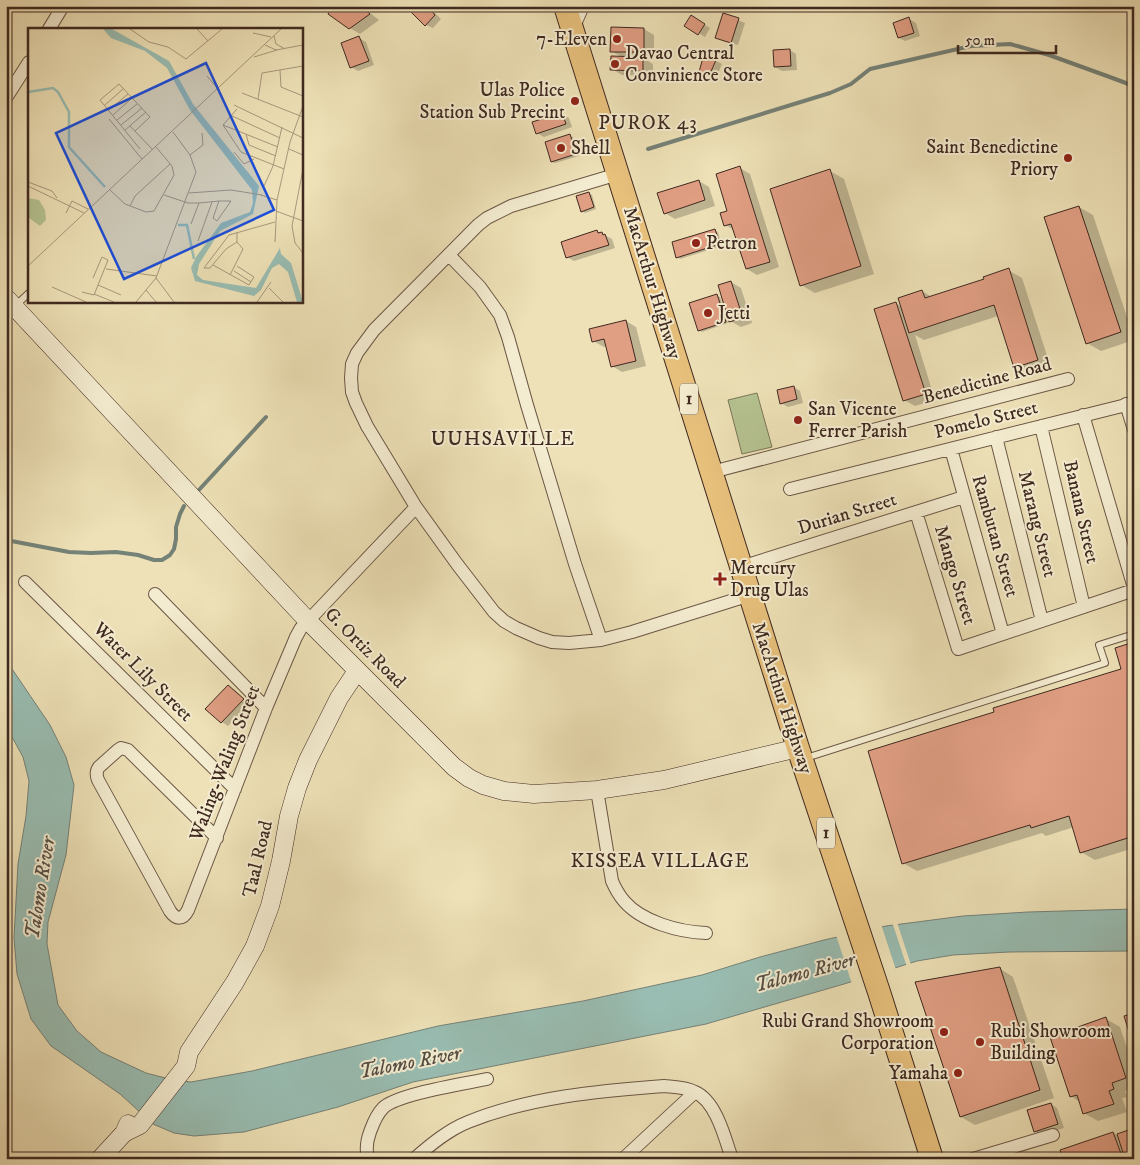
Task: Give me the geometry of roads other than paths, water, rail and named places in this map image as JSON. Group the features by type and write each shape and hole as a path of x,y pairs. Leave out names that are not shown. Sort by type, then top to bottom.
{"highway":[{"name":"MacArthur Highway","path":"565,6 800,754 932,1159"}],"street":[{"path":"50,28 63,6"},
{"path":"572,27 583,6"},
{"path":"6,98 28,64"},
{"path":"618,174 510,206 487,218 387,315 374,330 357,353 352,364 350,378 352,392 367,426 416,507 457,564 494,612 527,634 552,642 569,643 601,640 750,595"},
{"path":"449,254 480,287 500,314 575,564 601,640"},
{"name":"G. Ortiz Road","path":"10,302 308,621 454,767 469,778 483,785 504,791 534,794 597,790 664,780 800,754"},
{"name":"Benedictine Road","path":"712,472 1068,379"},
{"path":"1130,404 1134,430"},
{"name":"Pomelo Street","path":"790,489 1130,404"},
{"path":"1003,634 1134,589 1084,415"},
{"name":"Banana Street","path":"1041,426 1084,607"},
{"name":"Marang Street","path":"996,437 1042,621"},
{"name":"Rambutan Street","path":"951,449 1003,634"},
{"name":"Durian Street","path":"741,567 964,498"},
{"name":"Waling-Waling Street","path":"217,838 128,750 121,748 99,766 96,773 98,780 165,902 173,915 176,918 180,918 188,910 217,838 266,708 291,647 301,628 416,507"},
{"name":"Mango Street","path":"916,512 958,649 1003,634"},
{"name":"Water Lily Street","path":"25,582 235,789"},
{"path":"155,594 266,708"},
{"name":"Taal Road","path":"100,1159 132,1125 184,1059 236,982 255,946 270,906 289,816 304,769 325,723 357,671"},
{"path":"597,790 612,881 624,902 635,911 663,925 706,933"},
{"path":"368,1159 368,1138 373,1122 384,1107 406,1096 486,1079"},
{"path":"414,1159 435,1141 466,1123 503,1110 556,1097 664,1086 695,1092 712,1106 732,1159"},
{"path":"623,1159 695,1092"},
{"path":"973,1159 1053,1136"}],"lane":[{"path":"10,302 28,293"},
{"path":"800,754 1105,663 1099,645 1134,634"}],"water":[{"name":"Talomo River","path":"6,660 50,725 66,757 74,785 66,855 48,922 47,944 58,1005 77,1031 101,1052 146,1073 173,1080 191,1082 252,1071 438,1026 583,1001 702,975 760,957 886,926 963,916 1134,909 1134,951 1009,952 953,955 917,961 706,1024 413,1082 338,1107 244,1132 194,1136 174,1133 153,1124 120,1094 51,1046 31,1019 17,974 14,938 18,864 26,816 29,781 23,757 6,726"}],"waterway":[{"path":"648,149 830,93 851,84 870,69 971,46 1010,44 1049,55 1134,86"},
{"path":"198,491 266,417"},
{"path":"6,540 69,552 116,552 162,560 170,555 174,549 176,527 184,506"}],"place":[{"name":"7-Eleven","path":"617,39"},
{"name":"Davao Central Convinience Store","path":"615,64"},
{"name":"Ulas Police Station Sub Precint","path":"575,101"},
{"name":"Shell","path":"561,148"},
{"name":"Saint Benedictine Priory","path":"1068,158"},
{"name":"Petron","path":"696,243"},
{"name":"Jetti","path":"708,313"},
{"name":"San Vicente Ferrer Parish","path":"798,420"},
{"name":"Mercury Drug Ulas","path":"720,579"},
{"name":"Rubi Grand Showroom Corporation","path":"944,1032"},
{"name":"Rubi Showroom Building","path":"980,1042"},
{"name":"Yamaha","path":"958,1073"}],"district":[{"name":"PUROK 43","path":"648,123"},
{"name":"UUHSAVILLE","path":"503,439"},
{"name":"KISSEA VILLAGE","path":"660,861"}]}
